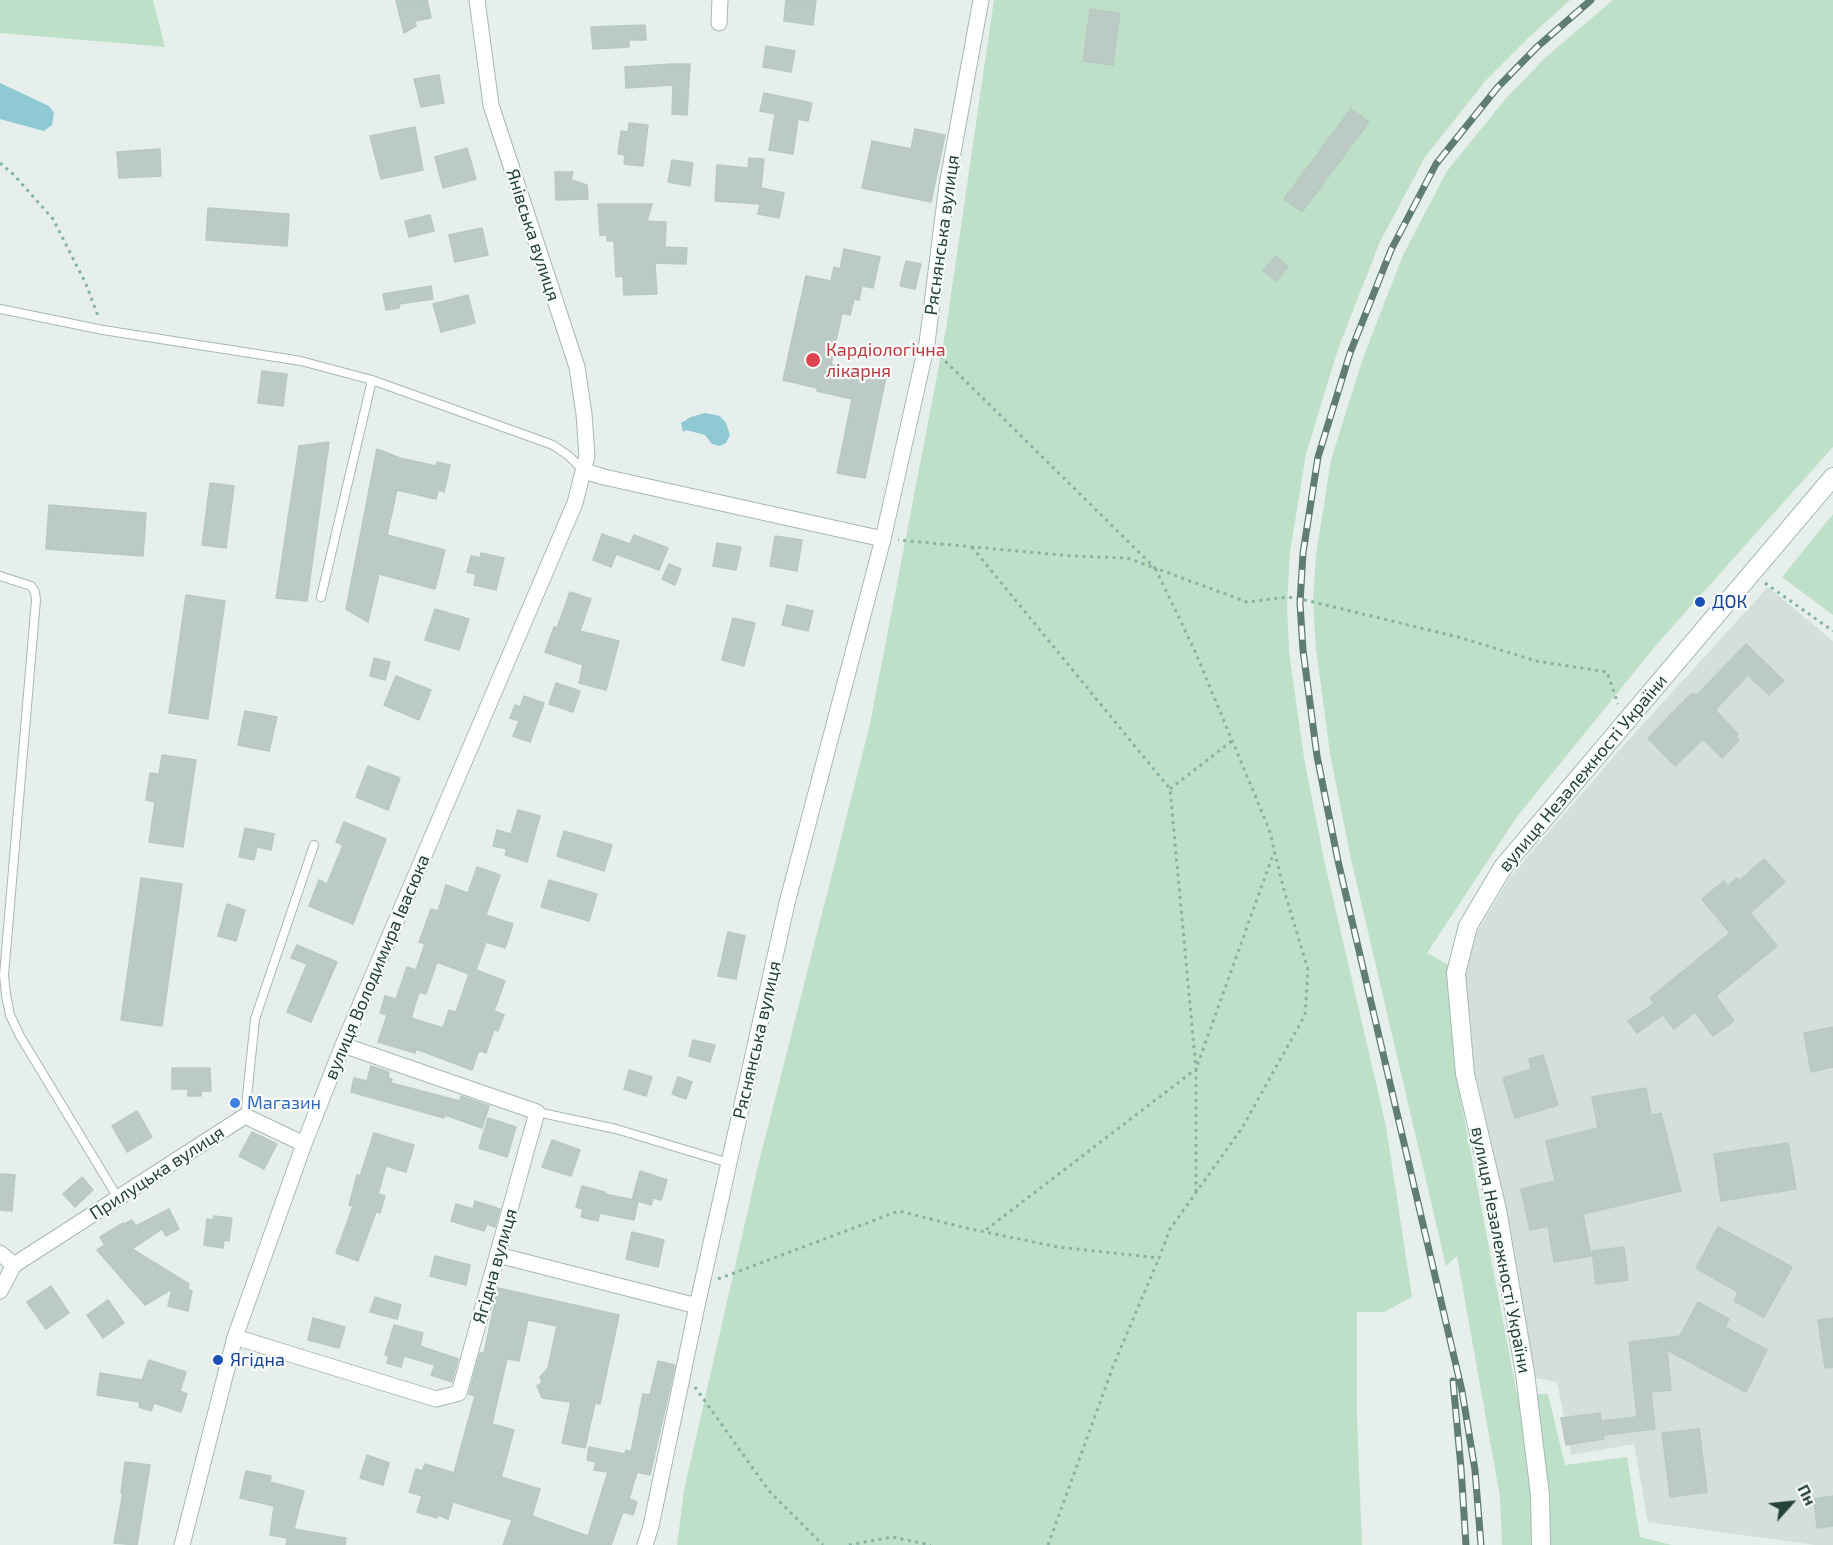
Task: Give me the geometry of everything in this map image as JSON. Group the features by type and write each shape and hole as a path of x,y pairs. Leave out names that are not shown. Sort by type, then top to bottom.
{"main road":[{"name":"вулиця Незалежності України","path":"1541,1545 1540,1495 1525,1373 1497,1210 1465,1074 1456,973 1468,926 1503,867 1833,477"}],"street":[{"name":"Янівська вулиця","path":"477,0 491,105 577,367 585,425 587,456 584,471"},
{"path":"719,23 720,0"},
{"name":"Ряснянська вулиця","path":"645,1545 787,903 883,538 927,343 947,185 981,0"},
{"path":"584,471 883,538"},
{"name":"вулиця Володимира Івасюка","path":"183,1545 236,1337 304,1144 343,1045 574,503 584,471"},
{"path":"343,1045 537,1112"},
{"name":"Ягідна вулиця","path":"236,1337 436,1399 459,1393 537,1112"},
{"name":"Прилуцька вулиця","path":"0,1291 14,1265 245,1116 304,1144"},
{"path":"0,1253 14,1265"},
{"path":"498,1255 697,1306"}],"lane":[{"path":"0,309 103,330 301,361 372,380 554,445 584,471"},
{"path":"321,597 372,380"},
{"path":"0,576 31,586 36,600 4,975 6,995 10,1015 20,1036 118,1198"},
{"path":"245,1116 255,1019 314,845"},
{"path":"537,1112 616,1129 729,1163"}],"path":[{"path":"0,163 14,175 53,219 86,284 103,330"},
{"path":"927,343 1155,568 1194,649 1269,829 1284,890 1308,970 1305,1015 1265,1083 1242,1128 1170,1229 1114,1364 1048,1545"},
{"path":"883,538 1072,556 1127,558 1247,602 1288,597 1300,599 1462,638 1536,661 1607,672 1620,711"},
{"path":"972,547 1170,789 1196,1069 1196,1192"},
{"path":"1763,582 1833,631"},
{"path":"1170,789 1233,740"},
{"path":"983,1232 1196,1069 1274,850"},
{"path":"702,1285 899,1211 983,1232 1058,1247 1159,1258"},
{"path":"684,1370 769,1491 823,1545"},
{"path":"849,1545 892,1537 931,1545"}],"shaded area":[{"path":"1768,587 1833,641 1833,1545 1815,1545 1648,1522 1634,1444 1571,1455 1557,1382 1535,1378 1495,1158 1474,1069 1464,980 1477,932 1510,877 1616,754"}],"green space":[{"path":"0,0 153,0 165,47 0,33"},
{"path":"994,0 1570,0 1487,79 1425,157 1379,244 1338,349 1306,454 1290,552 1287,603 1289,651 1304,758 1325,864 1386,1126 1412,1297 1384,1312 1357,1312 1357,1418 1362,1545 677,1545 684,1490 758,1166 870,724 946,329"},
{"path":"1613,0 1833,0 1833,447 1657,644 1516,818 1427,953 1449,965 1456,1075 1517,1394 1548,1394 1565,1465 1627,1457 1640,1537 1672,1545 1502,1545 1500,1497 1457,1256 1446,1266 1351,859 1330,753 1316,649 1313,603 1316,555 1331,460 1363,358 1403,255 1447,171 1507,97 1546,57"},
{"path":"1833,514 1833,615 1782,577"}],"water":[{"path":"0,83 49,106 54,113 52,125 44,131 0,119"},
{"path":"705,413 720,416 726,423 730,435 726,443 720,446 712,444 705,435 686,430 683,432 681,423"}],"building":[{"path":"396,0 427,0 431,18 415,21 416,26 404,33"},
{"path":"786,0 816,0 813,25 784,21"},
{"path":"1090,9 1120,13 1113,65 1083,61"},
{"path":"645,25 646,40 629,40 629,47 593,49 591,27"},
{"path":"766,46 795,51 791,72 763,67"},
{"path":"690,64 687,115 672,114 673,85 626,88 625,67"},
{"path":"439,75 444,103 421,107 414,79"},
{"path":"764,93 812,103 808,121 798,119 793,154 769,150 775,114 760,111"},
{"path":"1351,109 1369,122 1302,212 1284,199"},
{"path":"629,123 648,125 643,166 624,164 625,155 618,154 621,131 628,132"},
{"path":"415,127 423,170 381,179 370,136"},
{"path":"915,129 945,135 931,202 862,188 872,141 911,149"},
{"path":"467,148 476,179 443,188 435,157"},
{"path":"160,149 161,176 119,178 117,152"},
{"path":"749,158 764,159 761,188 784,193 779,218 758,214 760,204 715,201 717,165 748,168"},
{"path":"672,160 693,163 690,186 668,182"},
{"path":"555,172 573,172 571,180 587,185 588,199 556,200"},
{"path":"598,204 652,204 647,221 666,222 665,247 687,248 686,264 655,263 657,294 624,295 623,276 616,277 614,241 607,241 607,235 600,235"},
{"path":"208,208 289,214 287,246 206,240"},
{"path":"430,215 434,231 409,237 405,221"},
{"path":"482,228 488,255 455,262 449,235"},
{"path":"844,249 880,257 873,288 862,286 859,300 854,299 850,315 842,313 831,364 886,377 865,478 837,473 852,399 783,380 806,276 831,281 834,267 840,269"},
{"path":"1276,256 1288,267 1276,281 1263,271"},
{"path":"906,261 921,264 915,289 900,286"},
{"path":"431,286 433,299 399,304 399,308 386,310 383,294"},
{"path":"468,295 475,323 441,332 433,304"},
{"path":"262,371 287,374 283,406 258,403"},
{"path":"329,442 307,601 276,598 299,446"},
{"path":"377,449 400,458 436,466 437,462 450,465 444,492 438,490 436,499 397,490 387,535 445,550 435,589 379,574 368,622 346,609"},
{"path":"210,483 234,486 226,548 202,545"},
{"path":"49,505 146,513 143,556 46,549"},
{"path":"602,534 630,544 634,535 668,548 659,570 616,554 611,567 593,560"},
{"path":"775,536 802,540 797,571 770,566"},
{"path":"717,543 741,547 736,570 713,566"},
{"path":"481,553 504,558 496,590 474,585 476,574 467,572 471,556 480,558"},
{"path":"669,564 681,569 675,585 662,579"},
{"path":"570,592 591,599 580,631 619,641 606,690 579,683 583,665 545,652 554,627 557,628"},
{"path":"186,595 225,601 208,719 169,713"},
{"path":"787,605 813,611 808,631 782,625"},
{"path":"435,609 469,619 459,650 425,640"},
{"path":"733,618 755,623 744,666 722,660"},
{"path":"1746,644 1784,681 1769,695 1748,675 1715,710 1738,734 1735,737 1739,740 1722,758 1703,739 1675,766 1648,738 1689,696 1693,693 1696,696"},
{"path":"374,658 390,662 385,680 370,676"},
{"path":"396,676 431,690 419,720 384,705"},
{"path":"556,683 580,691 573,712 549,704"},
{"path":"524,696 544,703 530,742 513,736 519,721 510,718 515,705 520,707"},
{"path":"245,711 277,717 269,751 238,745"},
{"path":"162,755 196,760 183,847 149,842 155,802 146,800 150,773 159,774"},
{"path":"368,766 400,778 388,810 356,797"},
{"path":"518,810 540,816 527,862 505,855 507,849 493,846 497,830 511,834"},
{"path":"344,822 386,839 353,924 309,906 319,880 327,884 343,845 336,842"},
{"path":"245,828 274,834 271,850 257,847 254,860 239,857"},
{"path":"564,831 612,845 604,871 557,856"},
{"path":"1764,859 1785,882 1750,913 1777,946 1716,996 1734,1021 1713,1036 1695,1012 1674,1029 1663,1015 1637,1033 1628,1021 1654,1004 1650,998 1730,933 1702,899 1724,881 1728,886 1737,878 1739,881"},
{"path":"477,867 500,875 486,915 513,924 505,948 486,942 476,970 505,981 494,1011 504,1015 498,1031 494,1029 486,1053 479,1050 472,1070 416,1049 415,1053 378,1042 387,1015 380,1013 385,996 396,999 407,967 416,970 425,944 419,942 431,909 438,911 446,885 468,893","holes":["437,962 469,974 456,1012 449,1010 443,1028 411,1018 419,992 426,994"]},
{"path":"141,878 182,884 162,1026 121,1020"},
{"path":"549,880 597,894 589,921 541,907"},
{"path":"227,904 245,910 236,941 218,936"},
{"path":"728,932 745,936 736,979 718,976"},
{"path":"297,945 337,962 311,1022 287,1012 307,964 291,958"},
{"path":"1833,1027 1833,1067 1811,1072 1804,1033"},
{"path":"693,1040 715,1045 710,1062 689,1056"},
{"path":"1543,1055 1558,1105 1515,1118 1503,1078 1531,1069 1529,1059"},
{"path":"371,1066 389,1072 388,1078 392,1079 391,1083 460,1101 461,1096 489,1106 482,1128 445,1115 444,1118 351,1092 354,1078 367,1081"},
{"path":"172,1068 210,1068 211,1091 201,1091 201,1096 188,1096 188,1089 172,1089"},
{"path":"629,1070 652,1077 646,1096 624,1089"},
{"path":"678,1077 692,1082 686,1099 672,1094"},
{"path":"1646,1088 1651,1115 1661,1113 1681,1191 1583,1214 1591,1256 1554,1262 1548,1226 1530,1230 1521,1189 1555,1181 1546,1141 1598,1128 1592,1097"},
{"path":"137,1111 152,1137 127,1152 112,1126"},
{"path":"488,1118 516,1127 507,1157 479,1148"},
{"path":"252,1132 277,1144 264,1169 239,1156"},
{"path":"374,1133 414,1145 406,1172 386,1166 378,1194 385,1196 380,1213 376,1212 358,1261 336,1253 353,1206 349,1205 357,1175 360,1176"},
{"path":"552,1140 580,1150 571,1176 542,1167"},
{"path":"1788,1143 1796,1189 1721,1201 1714,1154"},
{"path":"640,1171 667,1180 661,1200 653,1198 651,1205 638,1201 634,1220 600,1213 598,1221 581,1217 583,1209 576,1207 582,1186 632,1200"},
{"path":"0,1174 15,1175 12,1211 0,1210"},
{"path":"82,1177 93,1190 75,1207 63,1194"},
{"path":"475,1201 500,1209 495,1227 487,1224 484,1231 451,1221 456,1204 473,1209"},
{"path":"169,1209 179,1229 166,1236 162,1229 132,1249 189,1284 188,1289 192,1291 188,1311 168,1306 172,1289 145,1305 97,1250 105,1245 100,1237 123,1223 132,1220 136,1226"},
{"path":"214,1216 232,1218 229,1241 224,1240 223,1248 204,1245 207,1219 213,1220"},
{"path":"1718,1227 1792,1267 1764,1317 1734,1301 1738,1292 1696,1268"},
{"path":"632,1232 664,1240 658,1267 626,1259"},
{"path":"1624,1247 1628,1280 1596,1284 1592,1251"},
{"path":"435,1256 470,1265 466,1285 430,1276"},
{"path":"51,1286 69,1313 46,1329 27,1302"},
{"path":"498,1288 619,1315 600,1404 595,1403 585,1448 562,1443 571,1402 542,1398 537,1386 542,1383 540,1377 548,1368 557,1326 528,1320 519,1361 507,1359 492,1424 514,1430 501,1477 540,1489 532,1516 588,1536 608,1472 594,1470 596,1462 587,1460 589,1447 625,1454 626,1450 631,1452 643,1394 650,1395 658,1361 675,1365 650,1475 637,1472 629,1499 637,1502 633,1515 623,1512 611,1545 503,1545 512,1520 453,1502 448,1519 417,1512 422,1496 409,1492 416,1469 422,1471 425,1464 454,1473 475,1396 469,1394 480,1353 484,1353"},
{"path":"375,1297 401,1305 397,1319 370,1312"},
{"path":"108,1300 124,1323 103,1338 87,1315"},
{"path":"1698,1302 1729,1319 1725,1327 1767,1350 1746,1392 1667,1350 1671,1390 1651,1392 1655,1429 1603,1435 1604,1439 1566,1445 1561,1418 1600,1413 1601,1421 1637,1417 1629,1342 1680,1336"},
{"path":"313,1318 345,1327 339,1348 308,1340"},
{"path":"1833,1318 1833,1367 1825,1368 1818,1320"},
{"path":"394,1325 423,1333 420,1346 458,1359 452,1382 431,1375 435,1365 404,1356 401,1367 387,1363 389,1356 385,1355"},
{"path":"149,1360 186,1372 180,1391 187,1394 181,1412 154,1403 151,1411 139,1407 140,1402 97,1395 100,1373 142,1380"},
{"path":"1699,1429 1707,1492 1670,1497 1662,1433"},
{"path":"367,1455 389,1463 383,1485 360,1478"},
{"path":"125,1462 150,1465 137,1545 114,1543 123,1493 121,1493"},
{"path":"246,1471 271,1476 270,1482 304,1491 294,1529 346,1538 345,1545 286,1545 287,1538 270,1535 274,1506 240,1498"},
{"path":"1833,1496 1833,1526 1817,1528 1814,1499"}],"railway":[{"path":"1481,1545 1475,1470 1462,1391 1338,861 1317,756 1303,650 1300,603 1303,553 1318,457 1350,353 1391,250 1436,164 1497,88 1537,47 1591,0"},
{"path":"1453,1381 1466,1545"}],"place":[{"name":"Кардіологічна лікарня","path":"813,360"},
{"name":"ДОК","path":"1700,602"},
{"name":"Магазин","path":"235,1103"},
{"name":"Ягідна","path":"218,1360"}]}
